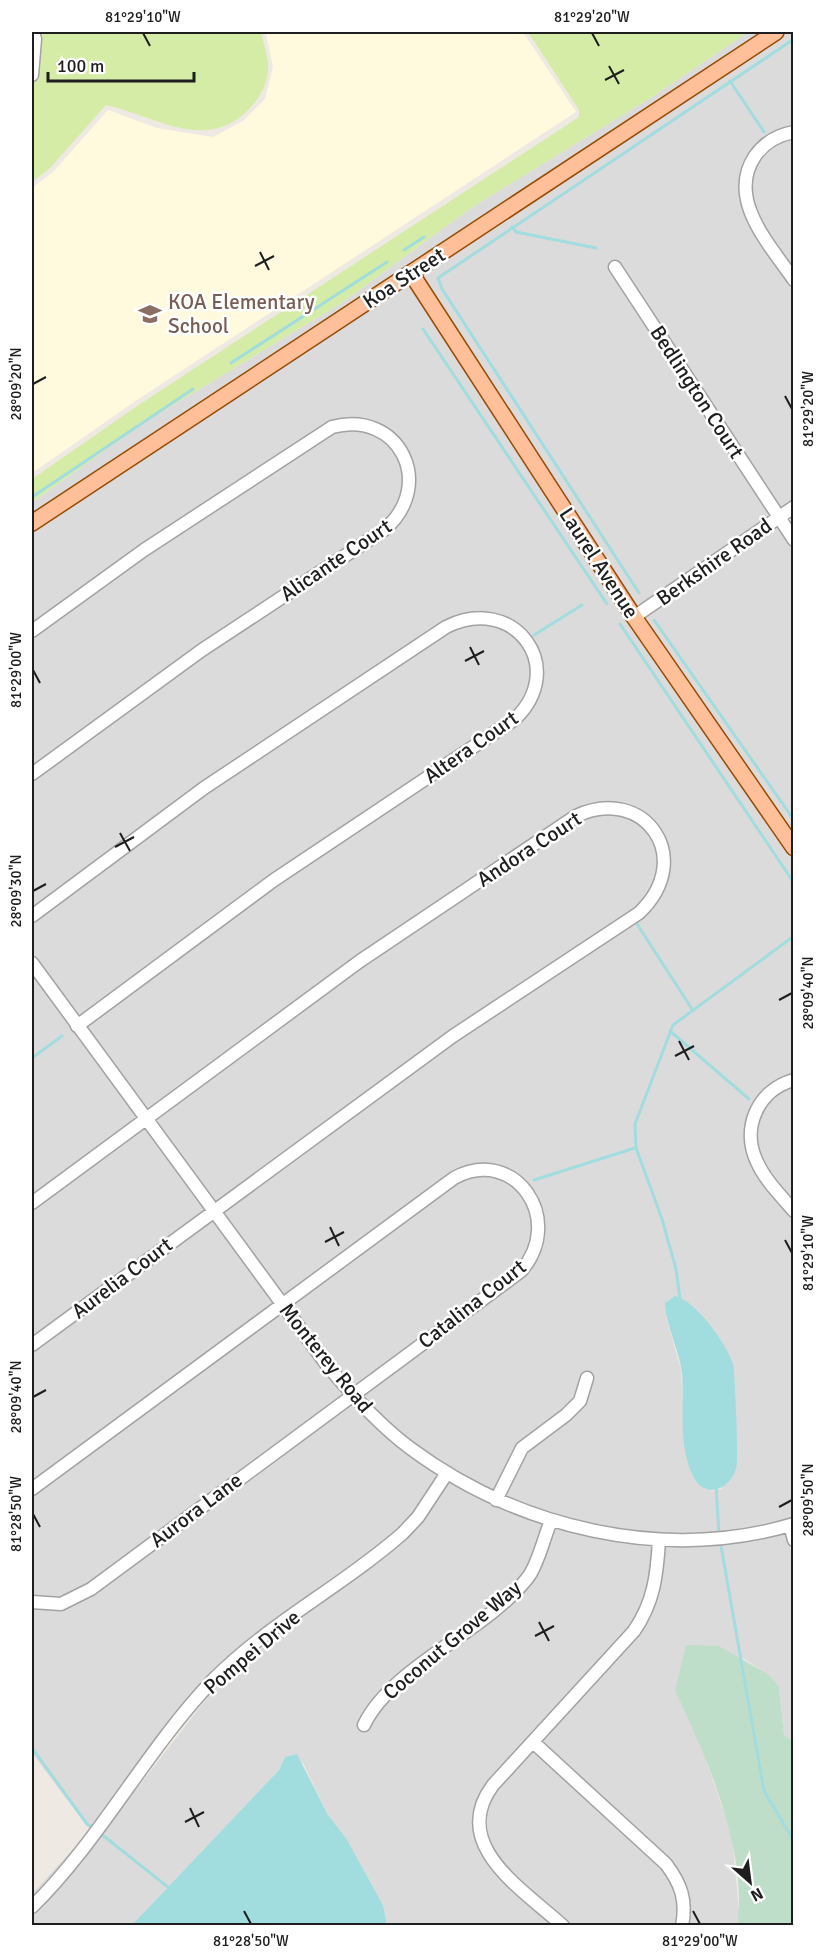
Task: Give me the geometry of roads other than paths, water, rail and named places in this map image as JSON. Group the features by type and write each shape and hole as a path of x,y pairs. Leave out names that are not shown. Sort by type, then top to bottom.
{"main road":[{"name":"Koa Street","path":"32,523 776,32"},
{"name":"Laurel Avenue","path":"411,273 634,617 794,848"}],"street":[{"path":"32,75 36,39 33,32"},
{"path":"794,132 778,137 758,151 747,171 745,194 750,212 794,280"},
{"name":"Bedlington Court","path":"615,267 794,540"},
{"name":"Alicante Court","path":"32,631 163,537 332,427 355,423 374,428 396,444 406,461 410,478 408,496 400,514 384,530 202,650 32,774"},
{"name":"Berkshire Road","path":"634,617 794,507"},
{"name":"Altera Court","path":"32,916 204,788 446,627 475,617 489,618 516,630 531,648 535,662 536,684 528,703 515,719 274,880 77,1026"},
{"name":"Andora Court","path":"146,1118 360,961 576,816 600,808 620,809 636,815 653,831 664,852 664,874 657,893 639,913 453,1036 213,1210"},
{"name":"Monterey Road","path":"32,963 352,1395 409,1447 447,1473 496,1500 551,1521 591,1530 659,1540 728,1537 792,1525"},
{"path":"794,1080 773,1089 764,1097 753,1118 750,1140 760,1168 794,1211"},
{"path":"32,1203 146,1118"},
{"name":"Catalina Court","path":"282,1303 460,1175 477,1171 494,1172 510,1178 527,1191 536,1211 540,1231 538,1243 526,1265 352,1395"},
{"name":"Aurelia Court","path":"32,1345 213,1210"},
{"path":"32,1489 282,1303"},
{"path":"496,1500 522,1448 566,1415 580,1401 587,1378"},
{"name":"Aurora Lane","path":"32,1602 61,1604 91,1589 352,1395"},
{"name":"Pompei Drive","path":"32,1907 88,1843 213,1681 248,1650 403,1533 418,1517 447,1473"},
{"name":"Coconut Grove Way","path":"364,1725 371,1710 399,1683 498,1606 529,1575 551,1521"},
{"path":"792,1525 794,1540"},
{"path":"563,1926 494,1863 478,1830 480,1808 486,1795 634,1631 646,1612 657,1581 659,1540"},
{"path":"533,1742 666,1864 682,1889 685,1912 682,1926"}],"water":[{"path":"675,1296 683,1299 701,1314 717,1335 733,1364 737,1434 736,1469 725,1485 713,1490 701,1486 696,1481 686,1456 683,1436 682,1373 665,1303"},
{"path":"297,1754 328,1815 346,1838 383,1905 387,1925 132,1925 279,1770 285,1757"}],"waterway":[{"path":"639,593 442,289 438,278 794,39"},
{"path":"730,81 764,132"},
{"path":"512,227 516,232 596,248"},
{"path":"404,250 424,237"},
{"path":"231,363 387,262"},
{"path":"423,329 607,604"},
{"path":"32,497 193,389"},
{"path":"534,635 582,605"},
{"path":"654,620 794,820"},
{"path":"620,624 794,883"},
{"path":"637,924 692,1009"},
{"path":"680,1299 676,1269 662,1219 636,1148 635,1124 673,1025 794,936"},
{"path":"670,1031 749,1099"},
{"path":"32,1058 62,1036"},
{"path":"534,1180 635,1148"},
{"path":"716,1487 719,1534"},
{"path":"720,1540 764,1791 794,1841"},
{"path":"32,1748 87,1824 95,1829"},
{"path":"100,1833 169,1888"}],"place":[{"name":"KOA Elementary School","path":"150,314"}]}
